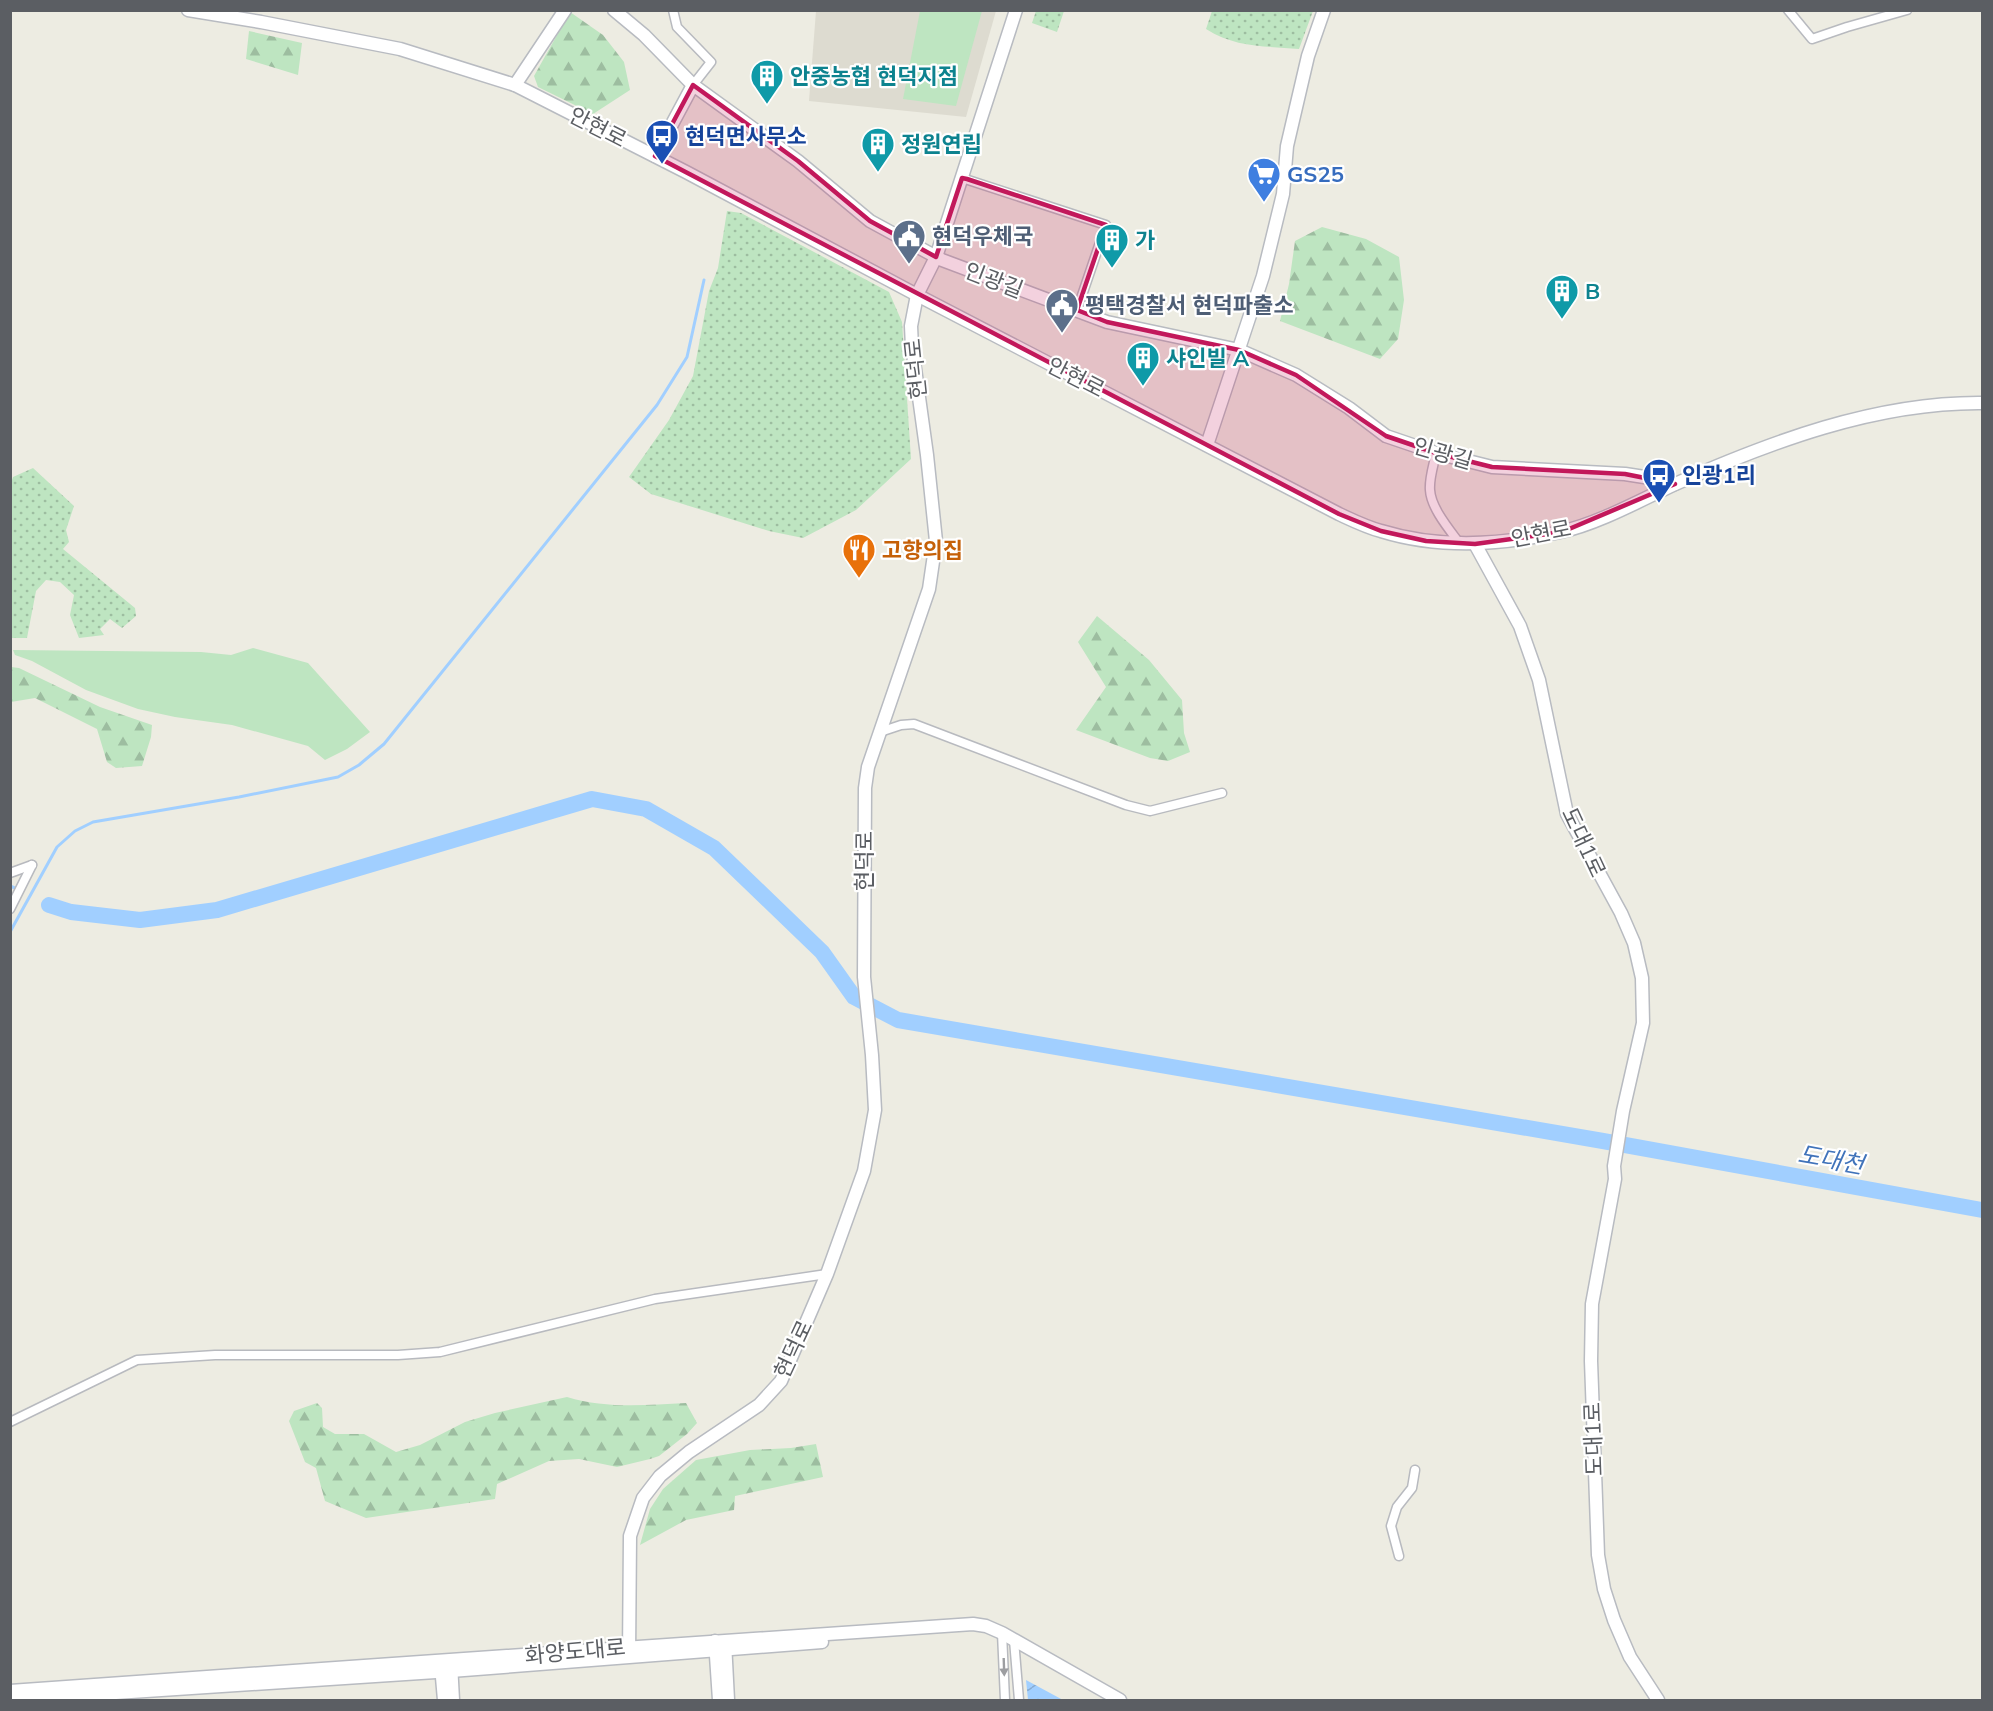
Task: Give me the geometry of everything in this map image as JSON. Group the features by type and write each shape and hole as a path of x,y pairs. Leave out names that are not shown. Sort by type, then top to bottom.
{"street":[{"name":"안현로","path":"188,10 400,49 515,85 1339,514 1381,531 1426,541 1475,544 1562,532 1794,437 1871,414 1957,402 1983,403"},
{"path":"515,85 566,10"},
{"name":"인광길","path":"614,10 644,35 693,85 798,161 870,221 936,257 1107,322 1239,351 1296,375 1349,408 1386,436 1436,453 1492,467 1625,474 1670,481 1675,484"},
{"path":"655,156 693,85 711,62 677,27 673,10"},
{"name":"현덕로","path":"629,1651 630,1536 643,1498 660,1476 689,1452 759,1405 781,1381 827,1274 864,1171 875,1110 872,1047 864,977 864,810 868,767 929,589 936,541 911,326 917,295 936,257 1016,10"},
{"path":"1207,445 1266,266 1283,194 1287,146 1308,56 1324,10"},
{"path":"1788,10 1812,39 1907,10"},
{"path":"962,178 1106,225 1077,310"},
{"path":"1436,453 1430,478 1430,492 1435,507 1460,544"},
{"name":"도대1로","path":"1475,544 1520,626 1539,680 1567,814 1621,913 1634,943 1642,978 1643,1023 1623,1111 1614,1166 1615,1179 1592,1304 1591,1361 1598,1555 1604,1589 1630,1657 1658,1701"},
{"path":"880,732 901,725 914,724 1126,806 1150,811 1222,793"},
{"path":"10,873 32,865 10,909"},
{"path":"10,1422 136,1360 215,1354 398,1355 440,1352 655,1299 827,1274"},
{"path":"1399,1556 1391,1526 1397,1507 1412,1488 1415,1470"},
{"name":"화양도대로","path":"10,1700 973,1624 986,1626 1111,1701"},
{"path":"1005,1701 1009,1640"},
{"path":"1009,1640 1019,1701"},
{"name":"화양도대로","path":"1009,1640 1120,1701"},
{"path":"719,1701 720,1644"},
{"path":"720,1644 728,1701"},
{"path":"444,1701 446,1666"},
{"path":"446,1666 453,1701"},
{"name":"화양도대로","path":"10,1692 446,1666"}],"highlighted area":[{"path":"693,85 798,161 870,221 936,257 962,178 967,179 1106,225 1077,310 1107,322 1239,350 1296,375 1386,436 1436,453 1492,467 1625,474 1675,484 1562,532 1475,544 1426,541 1381,531 1339,514 655,156"}],"shaded area":[{"path":"816,11 996,11 966,117 809,101"}],"green space":[{"path":"920,11 982,11 956,106 903,99"},
{"path":"1036,11 1064,11 1057,32 1032,23"},
{"path":"1212,11 1313,11 1299,49 1251,45 1228,40 1206,29"},
{"path":"570,12 603,35 624,62 630,90 593,114 538,87 534,76"},
{"path":"249,31 302,43 298,75 246,59"},
{"path":"727,211 741,213 889,292 902,322 911,459 856,510 803,538 769,531 651,494 629,477 669,420 693,376 709,291 718,268"},
{"path":"1322,227 1366,239 1399,257 1404,300 1398,339 1380,359 1280,321 1289,284 1295,241"},
{"path":"33,468 74,506 66,530 69,542 63,549 135,608 136,616 122,628 110,619 100,629 104,635 79,638 70,615 74,595 60,582 46,580 36,591 27,638 11,638 11,483 13,477"},
{"path":"1097,616 1149,660 1182,700 1184,733 1190,752 1168,761 1150,758 1076,730 1106,687 1078,642"},
{"path":"253,648 308,663 370,732 347,749 325,760 308,746 232,725 138,709 86,690 32,661 15,655 13,650 201,652 231,655"},
{"path":"11,667 19,668 100,707 152,725 151,737 142,766 116,768 107,762 97,729 35,698 11,702"},
{"path":"567,1397 611,1405 686,1403 697,1423 659,1456 650,1459 617,1467 579,1459 549,1461 497,1484 495,1499 366,1518 325,1501 316,1468 305,1462 289,1421 294,1411 317,1403 322,1408 323,1427 335,1434 364,1434 396,1452 420,1445 465,1422"},
{"path":"816,1444 823,1477 735,1496 734,1510 686,1520 640,1545 650,1509 663,1489 696,1460 750,1450"}],"water":[{"path":"1026,1680 1063,1700 1028,1700"}],"waterway":[{"path":"10,932 57,847 75,831 93,822 338,777 359,765 384,744 657,405 687,357 704,280"},
{"name":"도대천","path":"49,905 71,912 140,920 217,910 592,799 646,809 714,848 822,952 854,997 898,1020 1603,1141 1982,1210"},
{"path":"10,886 15,888"}],"place":[{"name":"안중농협 현덕지점","path":"767,105"},
{"name":"현덕면사무소","path":"662,165"},
{"name":"정원연립","path":"878,173"},
{"name":"GS25","path":"1264,203"},
{"name":"현덕우체국","path":"909,265"},
{"name":"가","path":"1112,269"},
{"name":"B","path":"1562,320"},
{"name":"평택경찰서 현덕파출소","path":"1062,334"},
{"name":"샤인빌 A","path":"1143,387"},
{"name":"인광1리","path":"1659,504"},
{"name":"고향의집","path":"859,579"}]}
